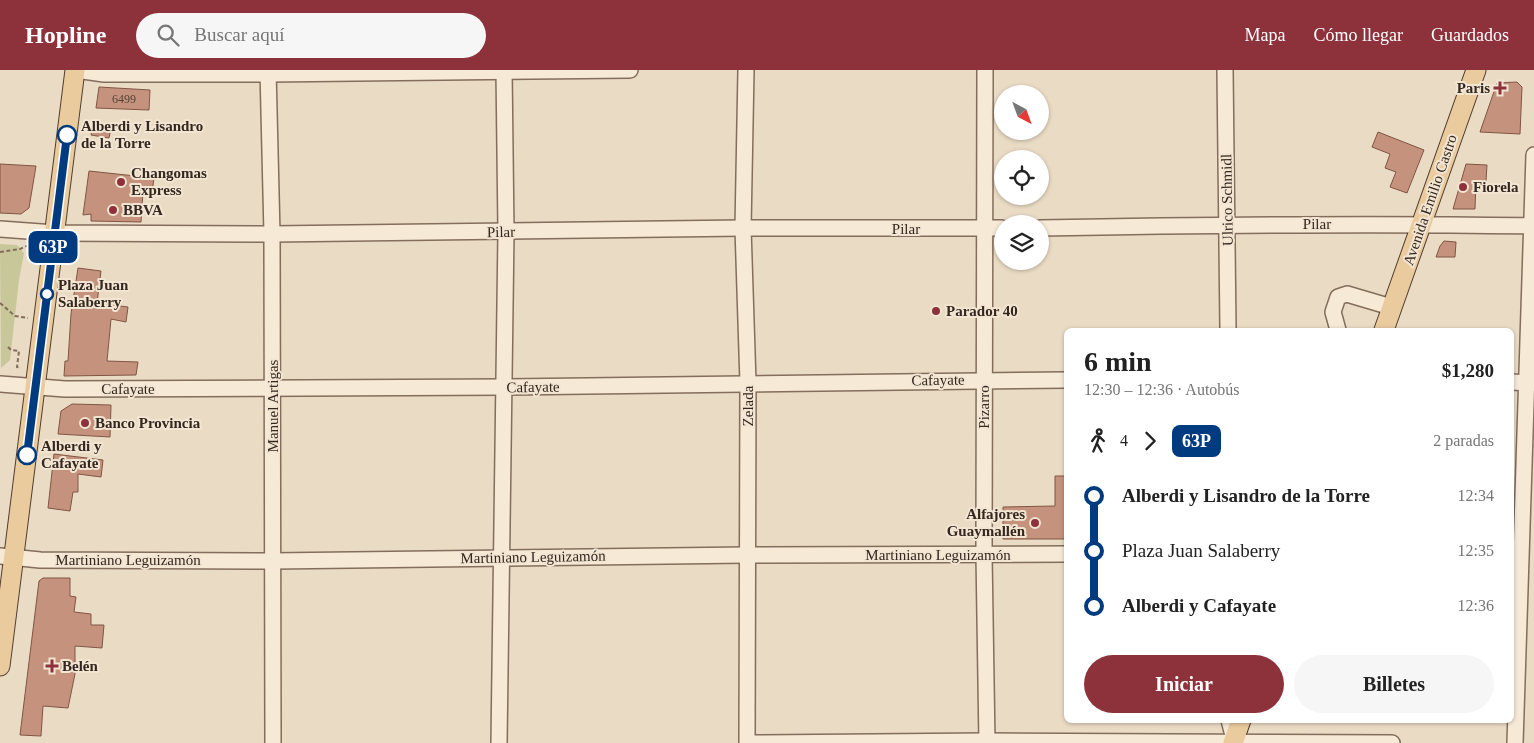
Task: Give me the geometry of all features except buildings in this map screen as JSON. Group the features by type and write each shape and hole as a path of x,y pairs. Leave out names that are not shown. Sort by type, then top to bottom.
{"main road":[{"path":"0,666 7,557 36,387 75,70"},
{"name":"Avenida Emilio Castro","path":"1385,328 1476,70"},
{"path":"1234,742 1240,723"}],"street":[{"path":"75,70 104,74 630,70"},
{"path":"499,743 506,232 504,70"},
{"name":"Zelada","path":"746,70 743,228 748,383 747,743"},
{"name":"Pizarro","path":"985,70 984,555 987,742"},
{"name":"Ulrico Schmidl","path":"1225,70 1228,328"},
{"name":"Manuel Artigas","path":"268,72 272,234 273,743"},
{"path":"1515,743 1531,383 1534,155"},
{"name":"Pilar","path":"1049,228 1228,224 1533,226"},
{"name":"Pilar","path":"0,229 55,233 272,234 743,228 994,228"},
{"path":"1337,328 1333,312 1338,297 1342,294 1392,307"},
{"name":"Cafayate","path":"0,384 65,389 504,387 1064,380"},
{"path":"1514,382 1531,383"},
{"name":"Martiniano Leguizamón","path":"7,557 40,560 273,561 747,554 1064,554"},
{"path":"1230,723 1234,742"},
{"path":"755,743 1392,743"}],"path":[{"path":"0,303 15,316 44,320"}],"green space":[{"path":"0,244 17,245 24,253 10,360 1,368"}],"bus line":[{"name":"63P","path":"27,455 67,135"}],"place":[{"name":"Paris","path":"1500,88"},
{"name":"Alberdi y Lisandro de la Torre","path":"67,135"},
{"name":"Changomas Express","path":"121,182"},
{"name":"Fiorela","path":"1463,187"},
{"name":"BBVA","path":"113,210"},
{"name":"Plaza Juan Salaberry","path":"47,294"},
{"name":"Parador 40","path":"936,311"},
{"name":"Banco Provincia","path":"85,423"},
{"name":"Alberdi y Cafayate","path":"27,455"},
{"name":"Alfajores Guaymallén","path":"1035,523"},
{"name":"Belén","path":"52,666"}]}
